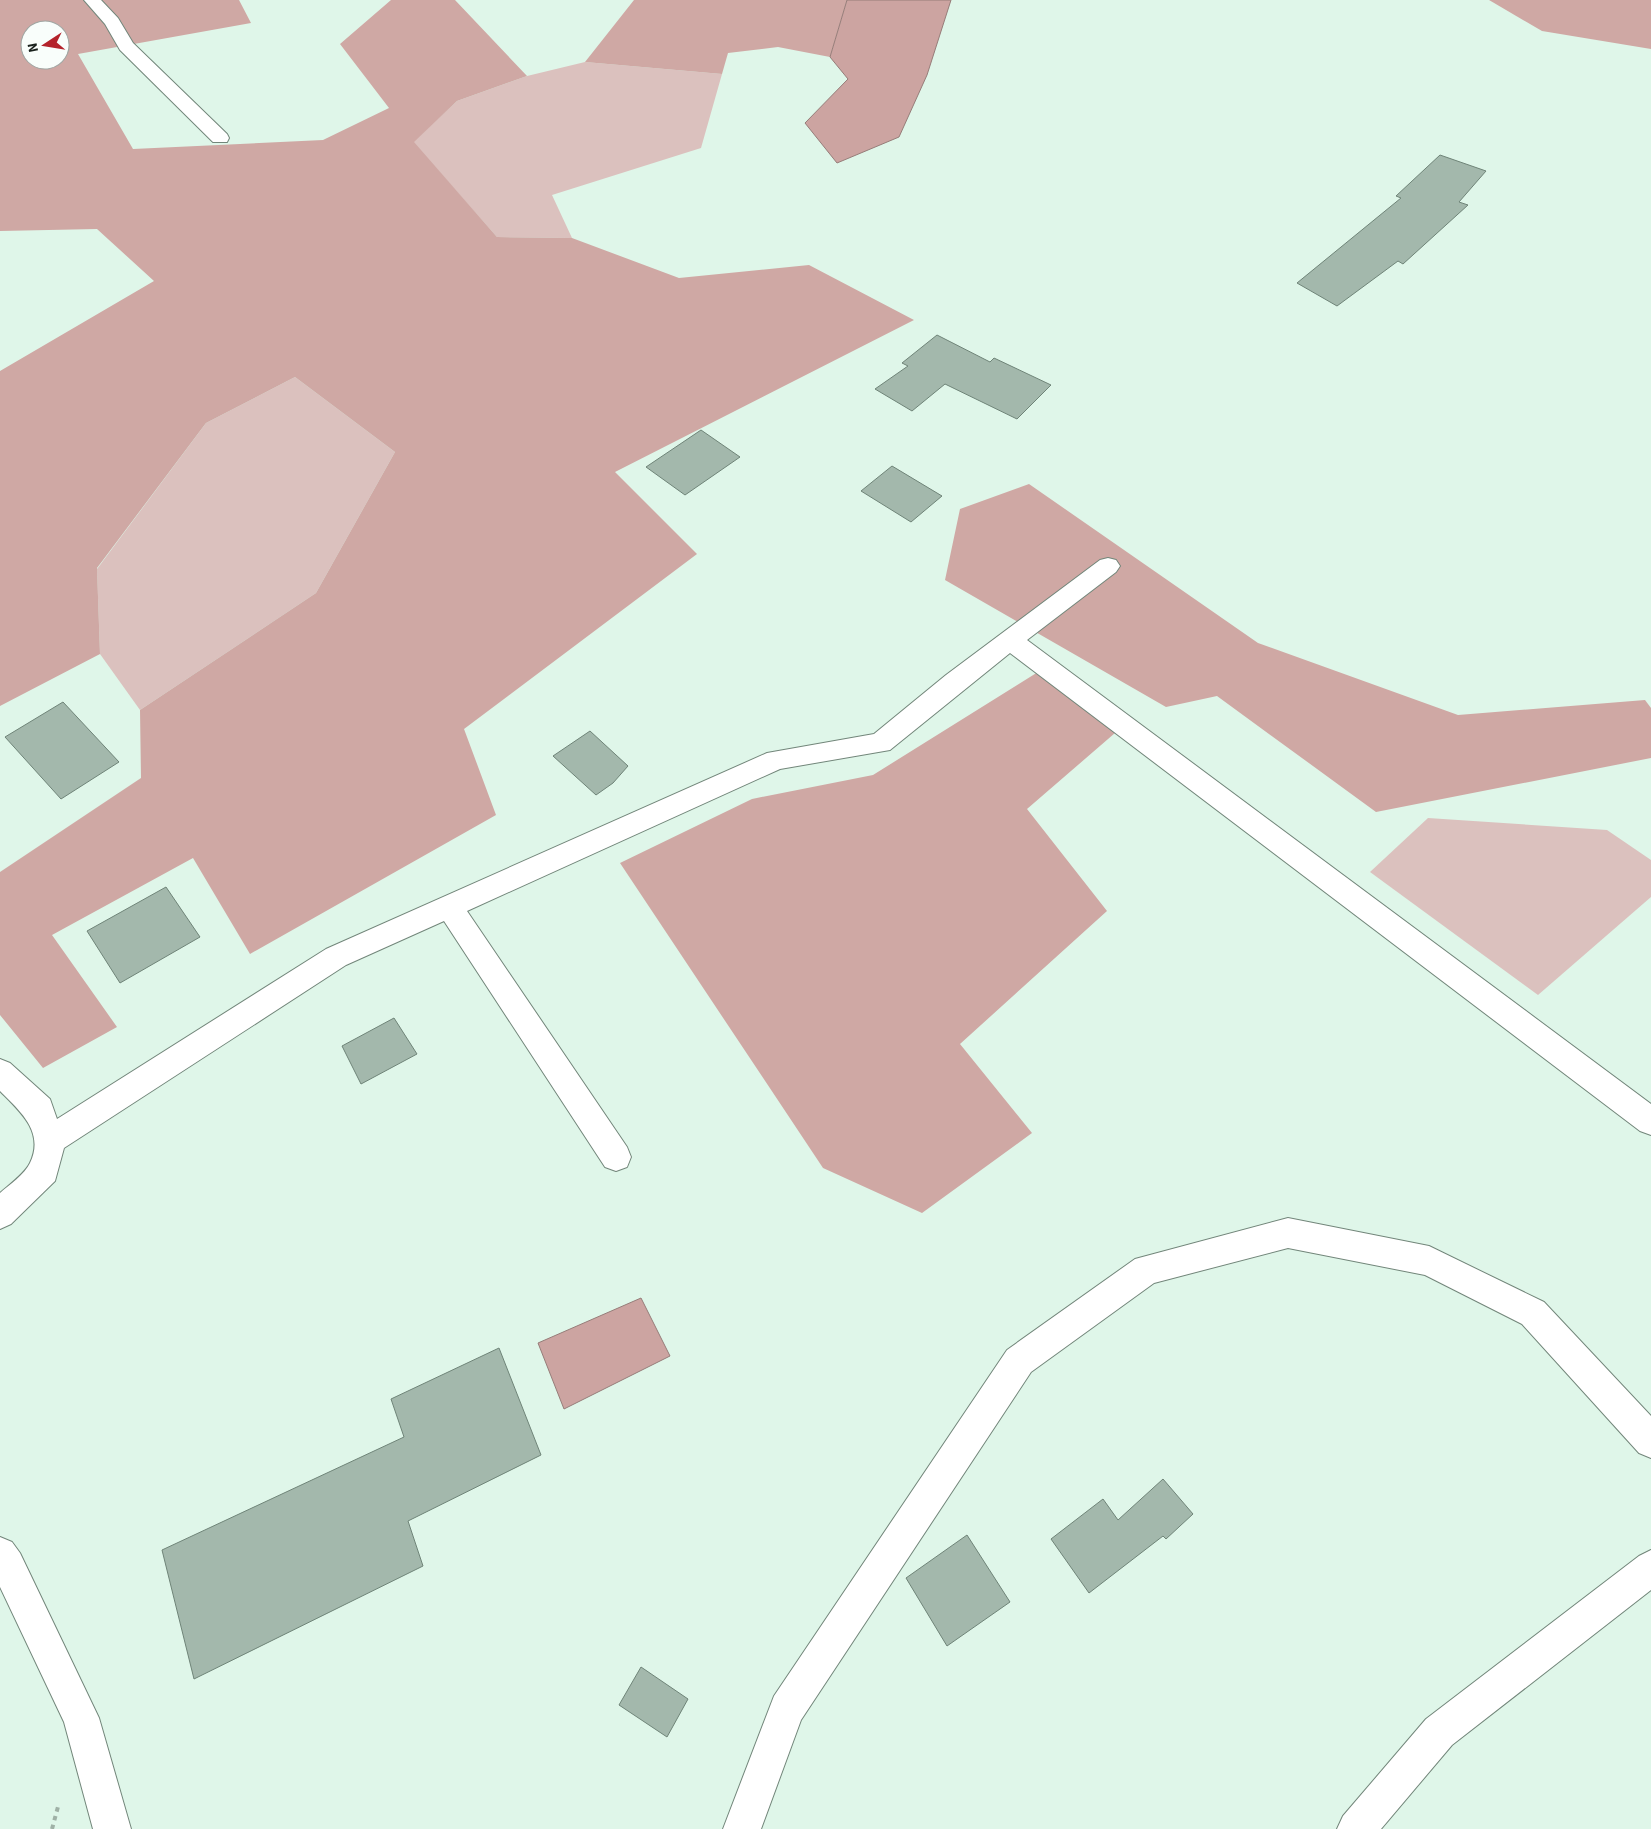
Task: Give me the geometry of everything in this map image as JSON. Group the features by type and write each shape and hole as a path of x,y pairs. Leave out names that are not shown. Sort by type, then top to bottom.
{"street":[{"path":"92,0 112,22 126,46 220,138"},
{"path":"50,1140 336,957 776,760 880,743 1010,640 1108,566"},
{"path":"1010,640 1651,1122"},
{"path":"449,906 616,1157"},
{"path":"0,1072 39,1109 50,1140 44,1171 0,1214"},
{"path":"742,1829 787,1709 1019,1361 1146,1270 1288,1233 1429,1261 1533,1313 1651,1441"},
{"path":"0,1554 8,1565 81,1718 112,1829"},
{"path":"1356,1829 1438,1732 1651,1568"}],"shaded area":[{"path":"0,0 239,0 251,23 78,54 133,149 323,140 389,108 340,44 391,0 455,0 527,76 457,101 414,142 497,237 572,238 679,278 809,265 914,320 615,472 697,554 464,729 496,815 250,954 193,858 52,935 117,1027 43,1068 0,1015 0,872 141,778 140,710 316,593 395,452 295,377 206,423 97,568 100,654 0,706 0,371 154,281 97,229 0,231"},
{"path":"634,0 847,0 830,57 778,47 728,53 722,74 585,62"},
{"path":"847,0 951,0 927,75 899,137 837,163 805,123 848,79 830,57"},
{"path":"1489,0 1651,0 1651,49 1542,31"},
{"path":"585,62 722,74 701,148 552,195 572,238 497,237 413,142 457,101 527,76"},
{"path":"295,377 395,452 316,593 140,710 100,654 97,569 206,423"},
{"path":"1029,484 1258,643 1458,715 1645,700 1651,708 1651,758 1376,812 1217,696 1166,707 945,580 960,509"},
{"path":"1038,672 1115,733 1027,809 1107,911 960,1044 1032,1133 922,1213 823,1168 620,863 752,799 873,775"},
{"path":"1428,818 1607,830 1651,860 1651,897 1538,995 1370,872"},
{"path":"641,1298 670,1356 564,1409 538,1343"}],"building":[{"path":"1440,155 1486,171 1459,202 1468,205 1403,264 1398,261 1337,306 1297,283 1401,198 1396,196"},
{"path":"937,335 990,362 994,358 1051,385 1017,419 945,384 912,411 875,389 908,366 902,363"},
{"path":"701,430 740,457 685,495 646,467"},
{"path":"892,466 942,496 911,522 861,491"},
{"path":"63,702 119,762 61,799 5,737"},
{"path":"590,731 628,766 613,783 596,795 553,756"},
{"path":"166,887 200,937 120,983 87,931"},
{"path":"394,1018 417,1054 361,1084 342,1046"},
{"path":"499,1348 541,1455 408,1521 423,1566 194,1679 162,1550 404,1437 391,1399"},
{"path":"1163,1479 1193,1514 1166,1539 1163,1536 1089,1593 1051,1539 1103,1499 1118,1520"},
{"path":"967,1535 1010,1602 947,1646 906,1578"},
{"path":"641,1667 688,1699 667,1737 619,1705"}]}
